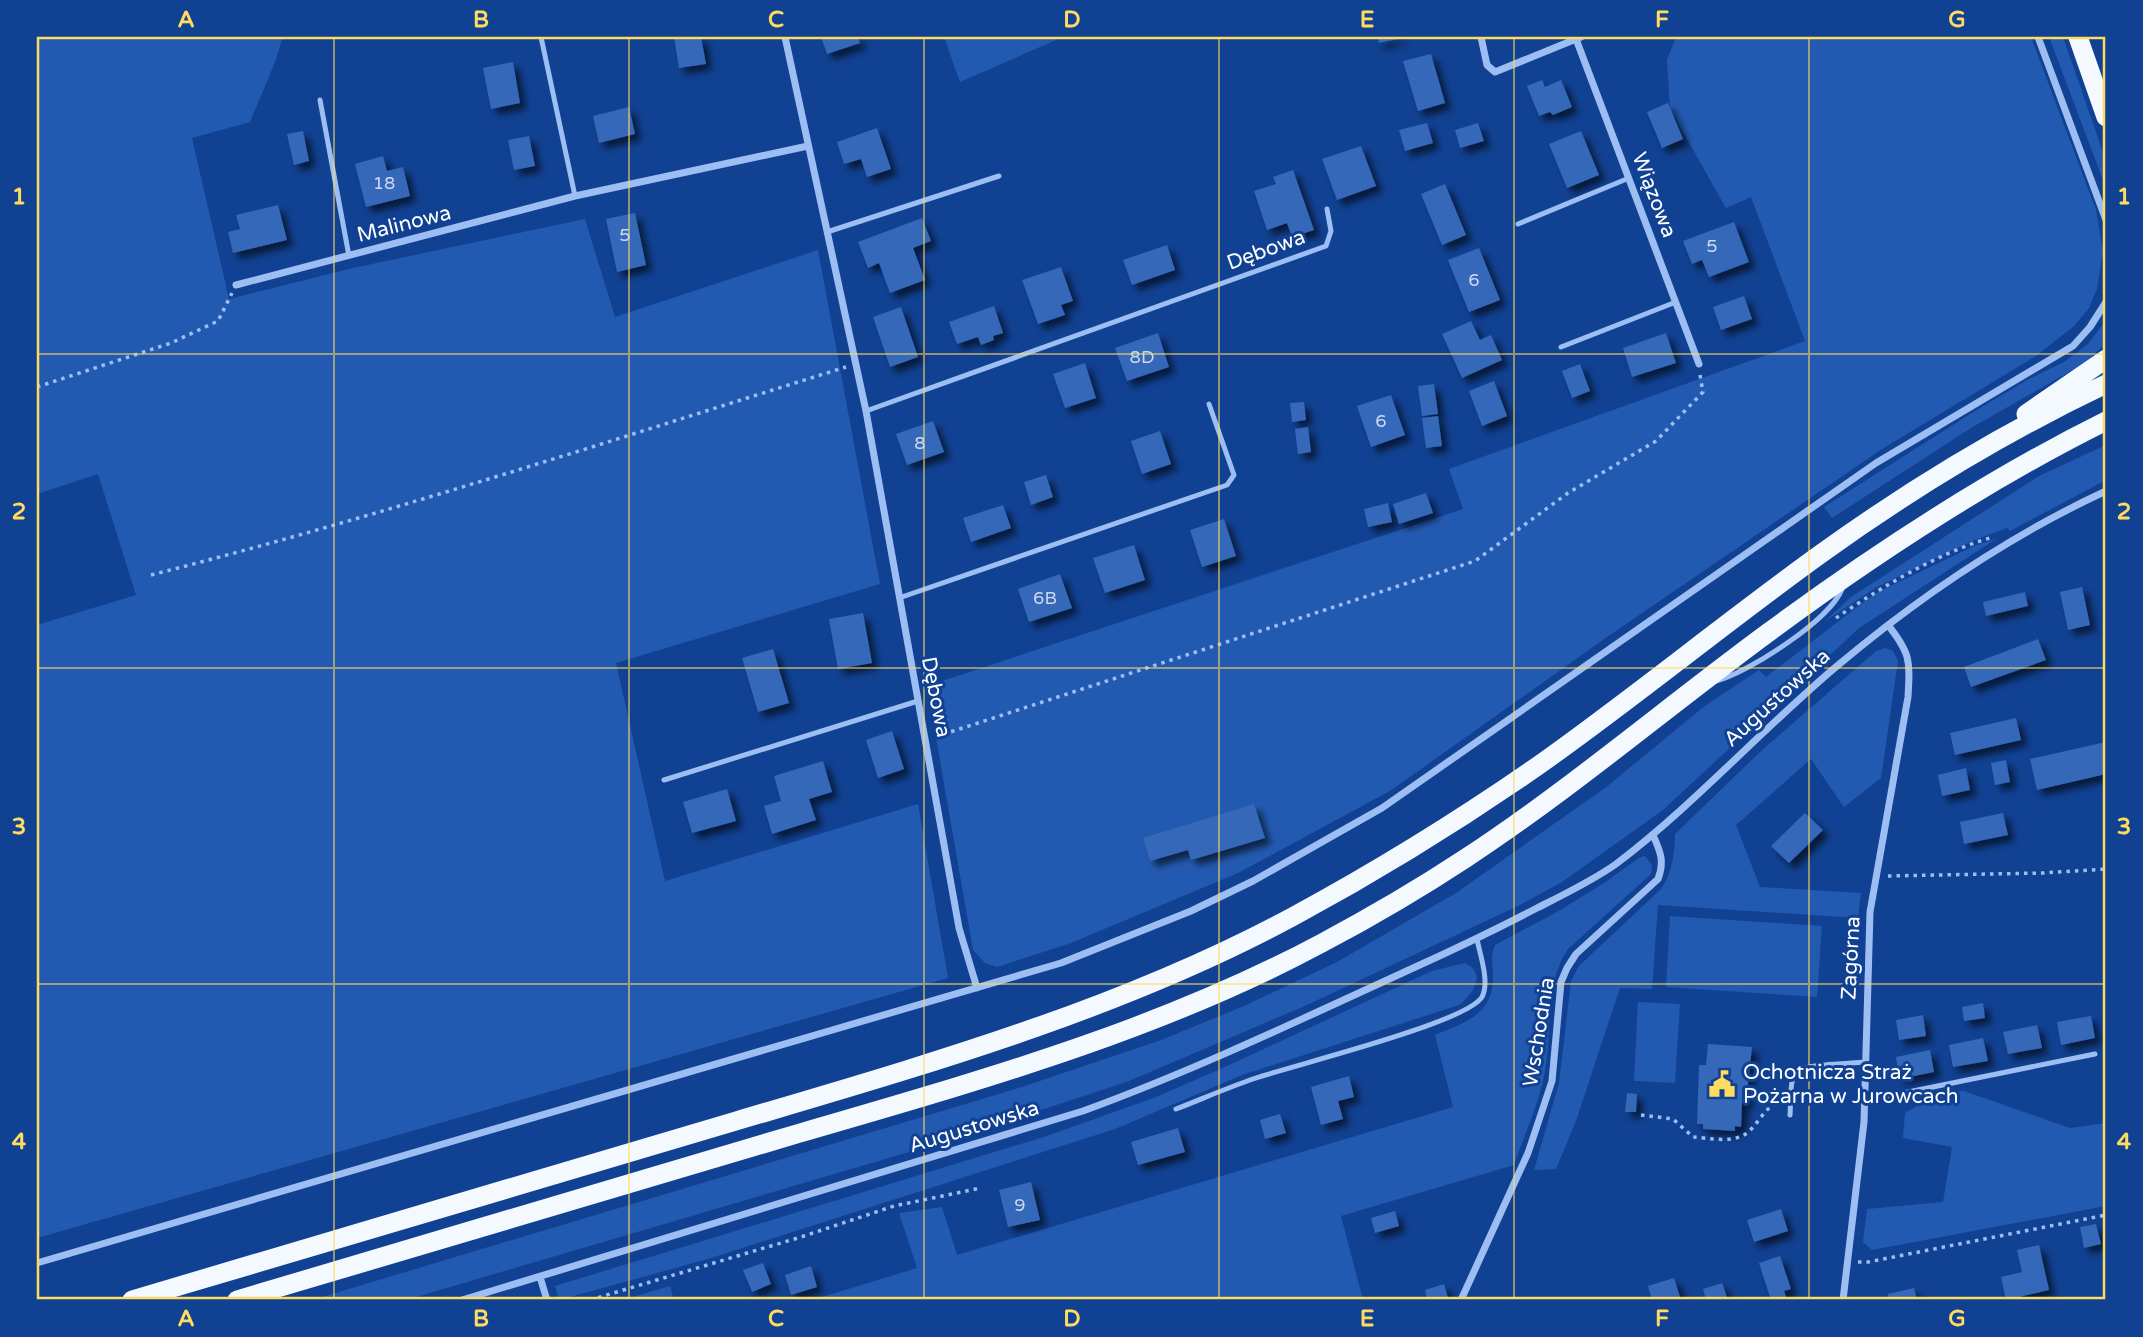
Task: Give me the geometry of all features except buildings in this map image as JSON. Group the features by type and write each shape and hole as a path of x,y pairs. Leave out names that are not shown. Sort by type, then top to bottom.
{"highway":[{"path":"2078,37 2106,117"},
{"path":"132,1300 963,1052 1128,992 1237,945 1381,867 1481,805 1602,719 1821,554 1969,457 2106,359"},
{"path":"1969,457 2106,384"},
{"path":"237,1300 969,1084 1072,1050 1209,998 1322,944 1468,857 1846,576 1990,483 2106,421"}],"street":[{"name":"Dębowa","path":"785,37 866,411 959,928 977,988"},
{"path":"1480,37 1487,65 1495,72 1579,38"},
{"path":"2038,37 2106,220"},
{"name":"Wiązowa","path":"1579,38 1699,364"},
{"name":"Malinowa","path":"236,285 575,196 808,146"},
{"path":"37,1263 1061,963 1191,911 1253,881 1382,808 1877,463 2073,346 2090,327 2106,302"},
{"name":"Augustowska","path":"462,1300 1083,1111 1166,1081 1477,939 1612,866 1653,835 1836,667 1888,625 1928,595 2011,541 2106,491"},
{"name":"Zagórna","path":"1843,1300 1864,1122 1868,950 1875,876 1908,697 1907,652 1888,625"},
{"name":"Wschodnia","path":"1461,1300 1528,1153 1552,1081 1561,982 1576,954 1658,879 1662,856 1653,835"},
{"path":"540,1277 547,1300"}],"lane":[{"path":"541,37 575,196"},
{"path":"320,100 349,256"},
{"path":"827,232 999,176"},
{"path":"1518,224 1629,178"},
{"name":"Dębowa","path":"866,411 1326,246 1331,231 1326,209"},
{"path":"1561,347 1676,302"},
{"path":"899,598 1227,485 1234,475 1209,404"},
{"path":"664,780 918,701"},
{"path":"1175,1109 1255,1079 1408,1033 1465,1012 1481,999 1485,990 1477,939"},
{"path":"1864,1101 2095,1054"},
{"path":"1790,1115 1794,1076 1799,1070 1808,1066 1865,1062"}],"path":[{"path":"37,387 171,343 218,321 236,285"},
{"path":"151,575 289,540 421,501 855,364"},
{"path":"926,740 1475,561 1568,493 1656,441 1703,392 1699,364"},
{"path":"1826,625 1878,589 1973,543 2006,533 2011,541"},
{"path":"1875,876 2106,869"},
{"path":"1641,1115 1673,1119 1693,1137 1736,1138 1746,1134 1772,1104 1791,1101"},
{"path":"590,1300 801,1237 894,1206 981,1188"},
{"path":"1848,1261 1868,1262 2106,1215"}],"shaded area":[{"path":"37,37 283,37 250,122 192,138 229,299 353,268 585,219 615,317 818,250 880,584 616,663 665,881 918,804 948,978 37,1238 37,625 136,595 98,474 37,494"},
{"path":"944,37 1063,37 960,82"},
{"path":"1676,37 2031,37 2096,210 2103,251 2097,289 2089,308 2074,326 2036,356 1882,449 1607,637 1390,791 1238,873 1071,943 997,967 985,963 973,950 927,686 1463,509 1449,469 1805,341 1751,197 1726,208 1670,109 1667,60"},
{"path":"2049,37 2063,37 2106,161 2106,188"},
{"path":"2106,320 2106,343 2085,363 1971,428 1832,518 1824,507 1967,416 2029,379 2064,362 2088,344"},
{"path":"2106,445 2106,480 2010,531 2007,528 1972,541 1877,587 1824,622 1851,597 2039,476"},
{"path":"1996,539 1859,628 1663,810 1562,882 1520,905 1307,1005 1129,1081 950,1140 406,1300 312,1300 1022,1087 1161,1040 1244,1006 1337,962 1456,893 1605,788 1706,705 1759,670 1766,677 1880,591 1974,546"},
{"path":"1885,648 1893,651 1898,661 1881,778 1844,807 1811,759 1736,825 1760,887 1861,893 1858,918 1658,905 1652,989 1620,988 1576,1121 1556,1169 1534,1170 1559,1083 1571,981 1579,966 1661,889 1672,863 1675,834 1760,752 1876,651"},
{"path":"1645,856 1652,865 1651,874 1568,949 1560,963 1552,994 1544,1076 1535,1110 1514,1165 1341,1216 1363,1300 812,1300 917,1268 899,1213 942,1207 957,1255 1453,1107 1435,1035 1475,1016 1488,1000 1492,990 1492,957 1495,945 1557,912"},
{"path":"1670,916 1822,926 1817,997 1666,987"},
{"path":"1465,963 1476,973 1477,978 1469,996 1459,1005 1242,1075 1115,1129 708,1259 559,1300 555,1286 1047,1136 1156,1097 1432,971"},
{"path":"1638,1002 1680,1004 1675,1083 1634,1081"},
{"path":"1964,1091 2070,1128 2106,1123 2106,1206 1872,1250 1863,1242 1867,1209 1943,1202 1952,1147 1903,1138 1905,1113 1942,1092"},
{"path":"670,1286 674,1300 622,1300"}],"place":[{"name":"Ochotnicza Straż Pożarna w Jurowcach","path":"1722,1084"}]}
